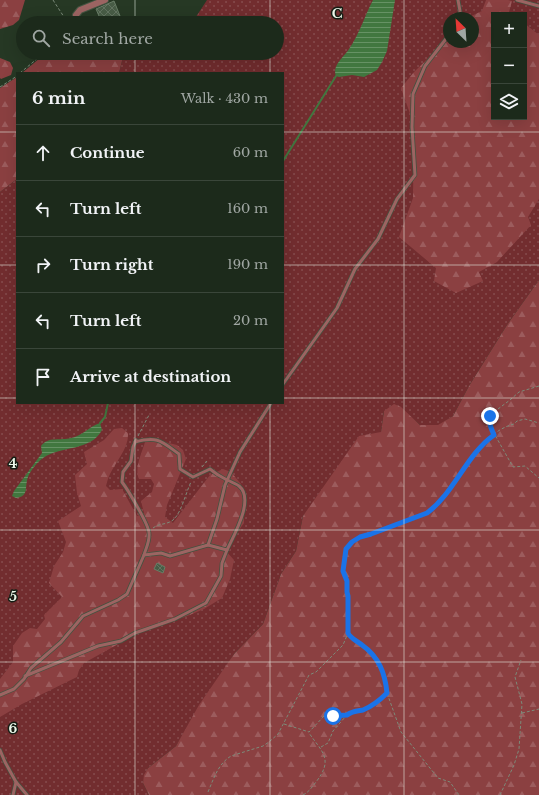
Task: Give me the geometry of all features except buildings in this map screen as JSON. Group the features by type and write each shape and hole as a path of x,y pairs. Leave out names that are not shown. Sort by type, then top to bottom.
{"street":[{"path":"76,15 80,10 105,0"}],"lane":[{"path":"458,0 460,12"},
{"path":"517,0 539,6"},
{"path":"284,383 337,308 356,269 378,239 397,199 415,175 412,127 413,94 425,66 443,42"},
{"path":"208,545 217,519 227,480 240,452 270,404"},
{"path":"0,695 14,689 31,668 61,642 83,616 118,600 127,594 144,555 149,540 150,531 122,482 124,472 131,461 132,447 136,441 159,439 179,454 180,468 193,477 210,469 240,487 244,493 246,502 222,563 221,576 206,603 175,619 135,633 122,641 98,646 26,676"},
{"path":"144,555 161,553 170,556 208,545 227,550"},
{"path":"0,750 16,782 27,795"},
{"path":"13,795 16,782"}],"path":[{"path":"53,0 63,16"},
{"path":"21,72 36,60"},
{"path":"0,87 16,77"},
{"path":"539,386 519,392 494,412 490,416 489,421 494,435 513,467 525,466 539,478"},
{"path":"136,441 149,415"},
{"path":"208,792 215,774 227,759 231,756 263,746 278,734 289,716 309,676 316,672 343,645 348,633 348,596 347,581 343,571 346,549 352,542 360,537 427,513 435,507 477,450 498,430 514,424 517,420 525,419 539,423"},
{"path":"150,531 156,526 174,519 180,512 193,477 207,461"},
{"path":"348,633 350,638 363,645 380,664 385,677 387,693 401,732 438,778 450,782 459,795"},
{"path":"500,795 514,765 519,749 522,704 515,677 521,660"},
{"path":"320,747 328,743 333,731 350,712 363,710 378,703 387,693"},
{"path":"521,713 539,709"},
{"path":"309,732 326,715 347,715"},
{"path":"283,724 309,732 320,747 325,762 326,766 323,774 308,793 303,795"}],"shaded area":[{"path":"207,0 539,0 539,280 507,325 469,386 453,416 438,426 420,425 411,417 384,411 381,432 303,516 296,551 281,574 263,624 234,654 176,746 148,768 143,783 149,795 0,795 0,192 16,180 16,404 284,404 284,72 119,72 122,60 284,60 284,16 197,16"},
{"path":"373,0 395,0 387,51 382,62 377,70 364,77 352,75 336,76 335,72 337,65 353,43"},
{"path":"100,423 102,430 97,437 90,442 50,454 41,459 34,466 29,475 25,493 16,498 12,496 14,491 42,453 41,446 44,443 51,440 75,437"}],"green space":[{"path":"0,0 25,0 20,16 16,16 16,22 0,29"},
{"path":"486,0 512,1 509,12 491,12 491,120 527,120 527,25 539,35 539,199 528,217 531,225 497,262 479,272 483,281 456,293 434,281 436,268 399,237 413,198 414,125 401,88 414,72 443,44 443,48 479,48 479,12 482,11"},
{"path":"0,58 10,62 13,68 11,75 1,79 0,78"},
{"path":"38,60 122,60 119,72 23,72"},
{"path":"16,78 16,180 0,192 0,88"},
{"path":"539,280 539,795 149,795 143,783 144,775 148,768 176,746 199,705 234,654 263,624 281,574 296,551 303,516 359,436 381,432 384,411 394,404 401,407 420,425 438,425 453,416 469,386 507,325"},
{"path":"122,428 128,433 128,439 122,454 108,478 106,486 110,490 122,489 137,516 144,513 141,501 152,492 154,484 151,479 139,479 137,470 145,442 152,439 177,445 183,450 186,459 167,505 165,517 173,523 210,475 223,469 231,472 241,484 244,523 225,550 234,560 230,579 222,598 204,609 185,617 149,627 84,663 79,670 77,677 22,704 0,717 0,679 13,662 13,646 22,633 30,628 37,629 45,619 44,615 62,597 49,583 54,566 63,552 66,542 58,521 81,506 77,493 75,475 87,464 84,452 104,440 114,429"}],"waterway":[{"path":"284,159 336,76"},
{"path":"100,423 105,417 108,404"}],"route":[{"path":"333,716 347,715 350,712 363,710 378,703 387,693 385,677 380,664 363,645 350,638 348,633 347,581 343,571 346,549 352,542 360,537 427,513 435,507 477,450 494,435 489,421 490,416"}]}
